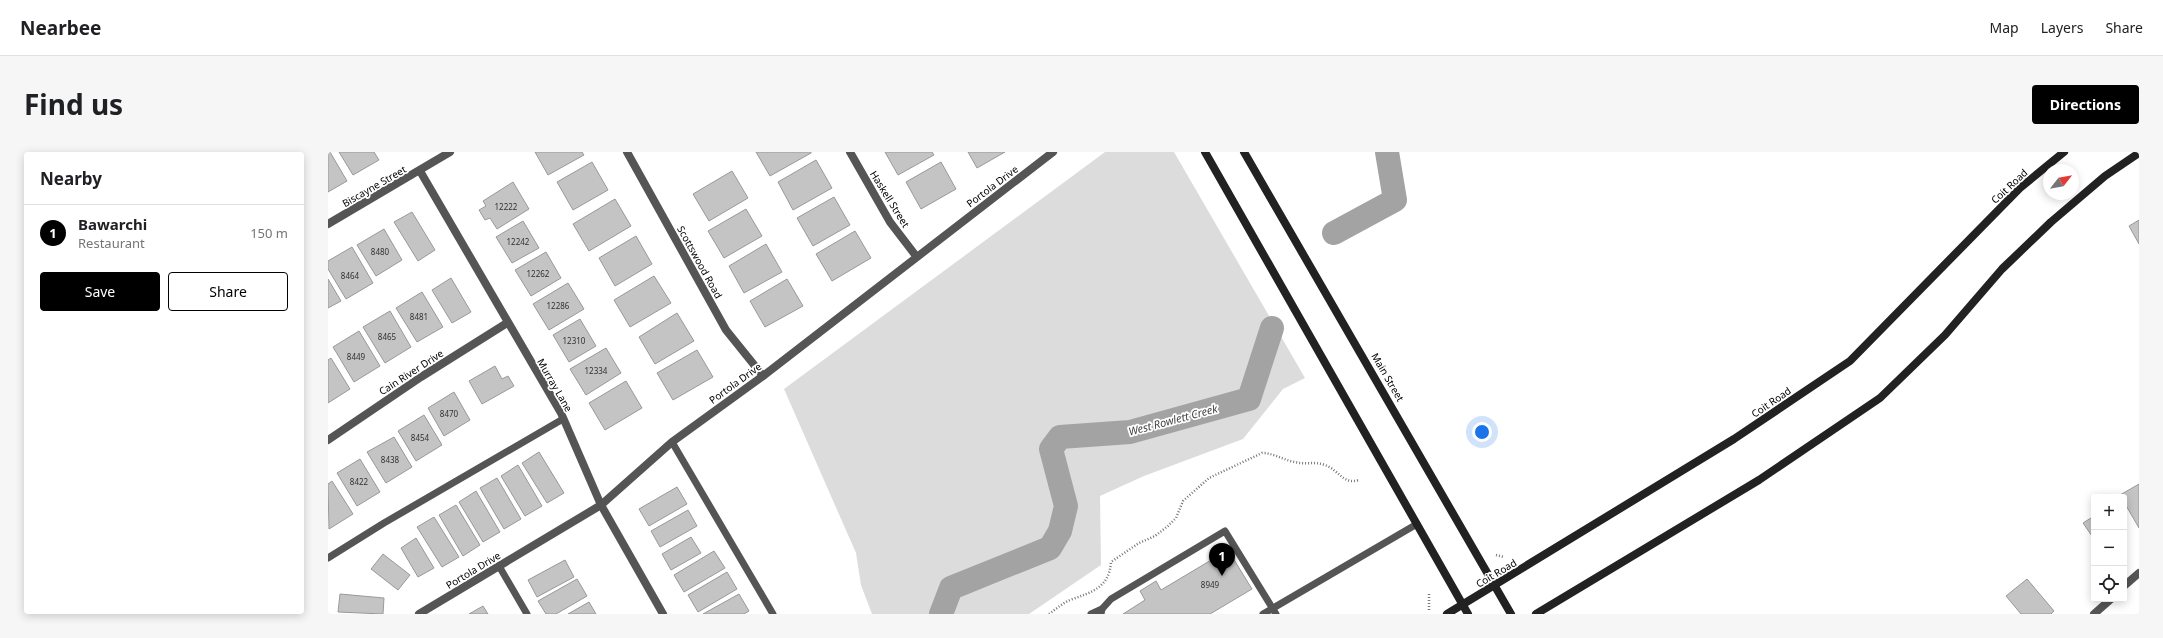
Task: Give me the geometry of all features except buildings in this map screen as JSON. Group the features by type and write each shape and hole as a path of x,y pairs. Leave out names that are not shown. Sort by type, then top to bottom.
{"main road":[{"path":"1205,152 1468,614"},
{"name":"Main Street","path":"1244,152 1511,614"},
{"name":"Coit Road","path":"1447,614 1734,439 1850,361 2020,188 2064,152"},
{"path":"1536,614 1759,480 1880,398 1945,335 2002,269 2050,222 2105,176 2139,153"}],"street":[{"name":"Biscayne Street","path":"328,224 450,152"},
{"name":"Scottswood Road","path":"627,152 726,330 763,376"},
{"name":"Haskell Street","path":"850,152 890,222 916,256"},
{"name":"Portola Drive","path":"419,614 601,505 672,442 763,376 916,256 1053,152"},
{"name":"Murray Lane","path":"420,171 563,419 601,505 663,614"},
{"name":"Cain River Drive","path":"328,440 421,377 507,323"},
{"path":"2127,583 2139,573"},
{"path":"2094,614 2107,602"}],"lane":[{"path":"328,558 384,523 563,419"},
{"path":"672,442 773,614"},
{"path":"1263,614 1274,611 1417,524"},
{"path":"1092,614 1101,612 1111,599 1225,530 1274,611"},
{"path":"499,566 527,614"}],"path":[{"path":"1049,614 1069,601 1095,591 1109,575 1111,562 1139,543 1155,536 1168,526 1176,518 1183,501 1209,478 1262,453 1270,453 1296,463 1318,463 1327,465 1348,481 1359,480"},
{"path":"1496,555 1504,557"},
{"path":"1429,592 1429,610"}],"shaded area":[{"path":"1105,152 1174,152 1305,378 1283,389 1243,439 1144,476 1100,496 1101,565 1029,614 872,614 861,585 856,553 784,389"}],"waterway":[{"name":"West Rowlett Creek","path":"1334,233 1395,200 1387,152"},
{"name":"West Rowlett Creek","path":"941,614 951,588 1050,548 1060,531 1066,506 1051,449 1060,437 1130,432 1249,399 1272,328"}],"place":[{"name":"Bawarchi","path":"1222,576"}]}
